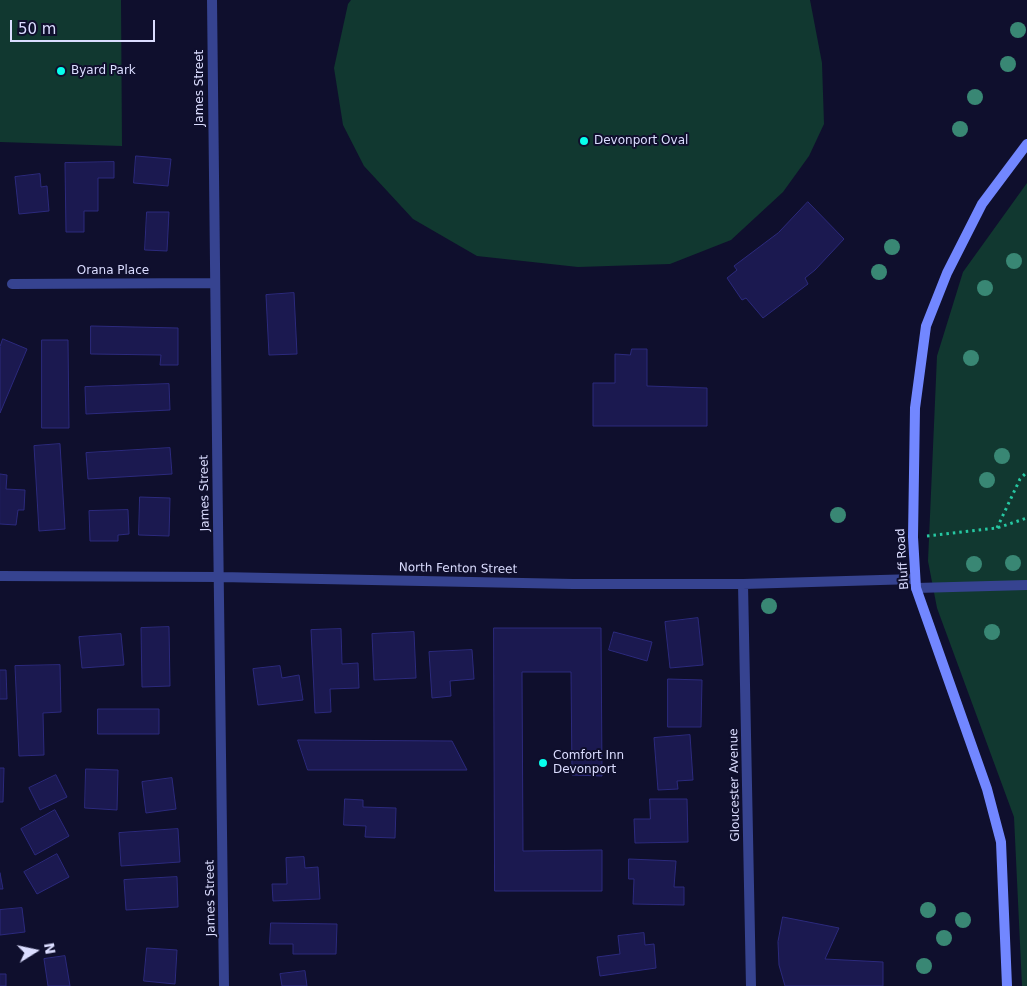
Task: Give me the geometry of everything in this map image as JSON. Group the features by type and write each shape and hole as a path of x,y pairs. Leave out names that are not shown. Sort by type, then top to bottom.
{"street":[{"name":"James Street","path":"212,0 224,986"},
{"name":"Bluff Road","path":"1007,986 1001,842 987,789 915,583 913,537 915,408 926,326 947,273 982,204 1027,144"},
{"name":"Orana Place","path":"12,284 214,284"},
{"name":"North Fenton Street","path":"0,576 220,577 573,584 915,583 1027,585"},
{"name":"Gloucester Avenue","path":"743,584 751,986"}],"path":[{"path":"997,528 1020,479 1027,472"},
{"path":"913,537 997,528 1027,518"}],"green space":[{"name":"Byard Park","path":"0,0 121,0 122,146 0,142"},
{"name":"Devonport Oval","path":"351,0 810,0 822,63 824,124 809,156 783,192 731,240 670,264 578,267 477,256 413,219 364,166 343,125 334,68 348,4"},
{"path":"1027,183 1027,986 1022,986 1014,817 937,608 928,561 937,356 963,272"}],"building":[{"path":"136,156 171,159 168,186 134,183"},
{"path":"114,162 114,178 98,178 98,211 84,211 84,232 66,232 65,163"},
{"path":"40,174 41,187 47,186 49,211 19,214 15,177"},
{"path":"808,202 844,239 805,278 808,284 763,318 746,298 742,300 727,278 737,270 734,266 778,233"},
{"path":"147,212 169,212 167,251 145,250"},
{"path":"294,293 297,354 269,355 266,295"},
{"path":"91,326 178,328 178,365 160,365 161,355 91,354"},
{"path":"3,339 27,349 0,413 0,347"},
{"path":"42,340 68,340 69,428 42,428"},
{"path":"632,349 647,349 647,386 707,388 707,426 593,426 593,383 615,383 615,354 630,355"},
{"path":"169,384 170,410 86,414 85,387"},
{"path":"60,444 65,529 39,531 34,446"},
{"path":"170,448 172,474 88,479 86,453"},
{"path":"0,474 7,475 6,489 25,490 24,510 18,510 16,525 0,524"},
{"path":"140,497 170,498 169,536 139,535"},
{"path":"128,510 129,534 118,535 118,541 90,541 89,511"},
{"path":"698,618 703,665 670,668 665,622"},
{"path":"169,627 170,686 142,687 141,628"},
{"path":"494,628 601,628 602,776 572,775 571,672 522,672 523,851 602,850 602,891 495,891"},
{"path":"341,629 342,664 358,663 359,688 330,689 331,712 315,713 311,630"},
{"path":"414,632 416,678 374,680 372,634"},
{"path":"614,632 652,642 647,661 609,650"},
{"path":"121,634 124,665 82,668 79,637"},
{"path":"472,650 474,679 450,681 451,696 432,698 429,652"},
{"path":"60,665 61,712 43,713 44,755 19,756 15,666"},
{"path":"280,666 282,678 299,675 303,700 258,705 253,669"},
{"path":"0,670 6,670 7,699 0,699"},
{"path":"668,679 702,680 701,727 668,727"},
{"path":"98,709 159,709 159,734 98,734"},
{"path":"690,735 693,780 677,781 678,789 658,790 654,738"},
{"path":"298,740 452,741 467,770 308,770"},
{"path":"0,768 4,768 3,802 0,802"},
{"path":"86,769 118,770 117,810 85,808"},
{"path":"56,775 67,797 40,810 29,788"},
{"path":"172,778 176,809 146,813 142,782"},
{"path":"345,799 363,800 363,807 396,808 395,838 365,837 366,826 344,825"},
{"path":"650,799 687,799 688,842 635,843 634,819 650,819"},
{"path":"55,810 69,836 35,855 21,829"},
{"path":"178,829 180,862 121,866 119,833"},
{"path":"57,854 69,877 37,894 24,872"},
{"path":"304,857 305,868 318,867 320,899 273,901 272,884 287,884 286,858"},
{"path":"629,859 676,861 674,887 684,887 684,905 633,904 634,879 629,879"},
{"path":"0,873 3,889 0,889"},
{"path":"177,877 178,907 126,910 124,880"},
{"path":"22,908 25,932 0,935 0,910"},
{"path":"783,917 839,928 825,959 883,962 883,986 785,986 779,965 778,942"},
{"path":"271,923 337,924 336,954 293,954 293,944 270,944"},
{"path":"644,933 645,945 654,944 656,968 600,976 597,957 620,954 618,936"},
{"path":"147,948 177,950 175,984 144,981"},
{"path":"65,956 70,986 48,986 44,959"},
{"path":"305,971 307,986 282,986 280,974"},
{"path":"0,974 6,974 6,986 0,986"}],"place":[{"name":"Byard Park","path":"61,71"},
{"name":"Devonport Oval","path":"584,141"},
{"name":"Comfort Inn Devonport","path":"543,763"}]}
